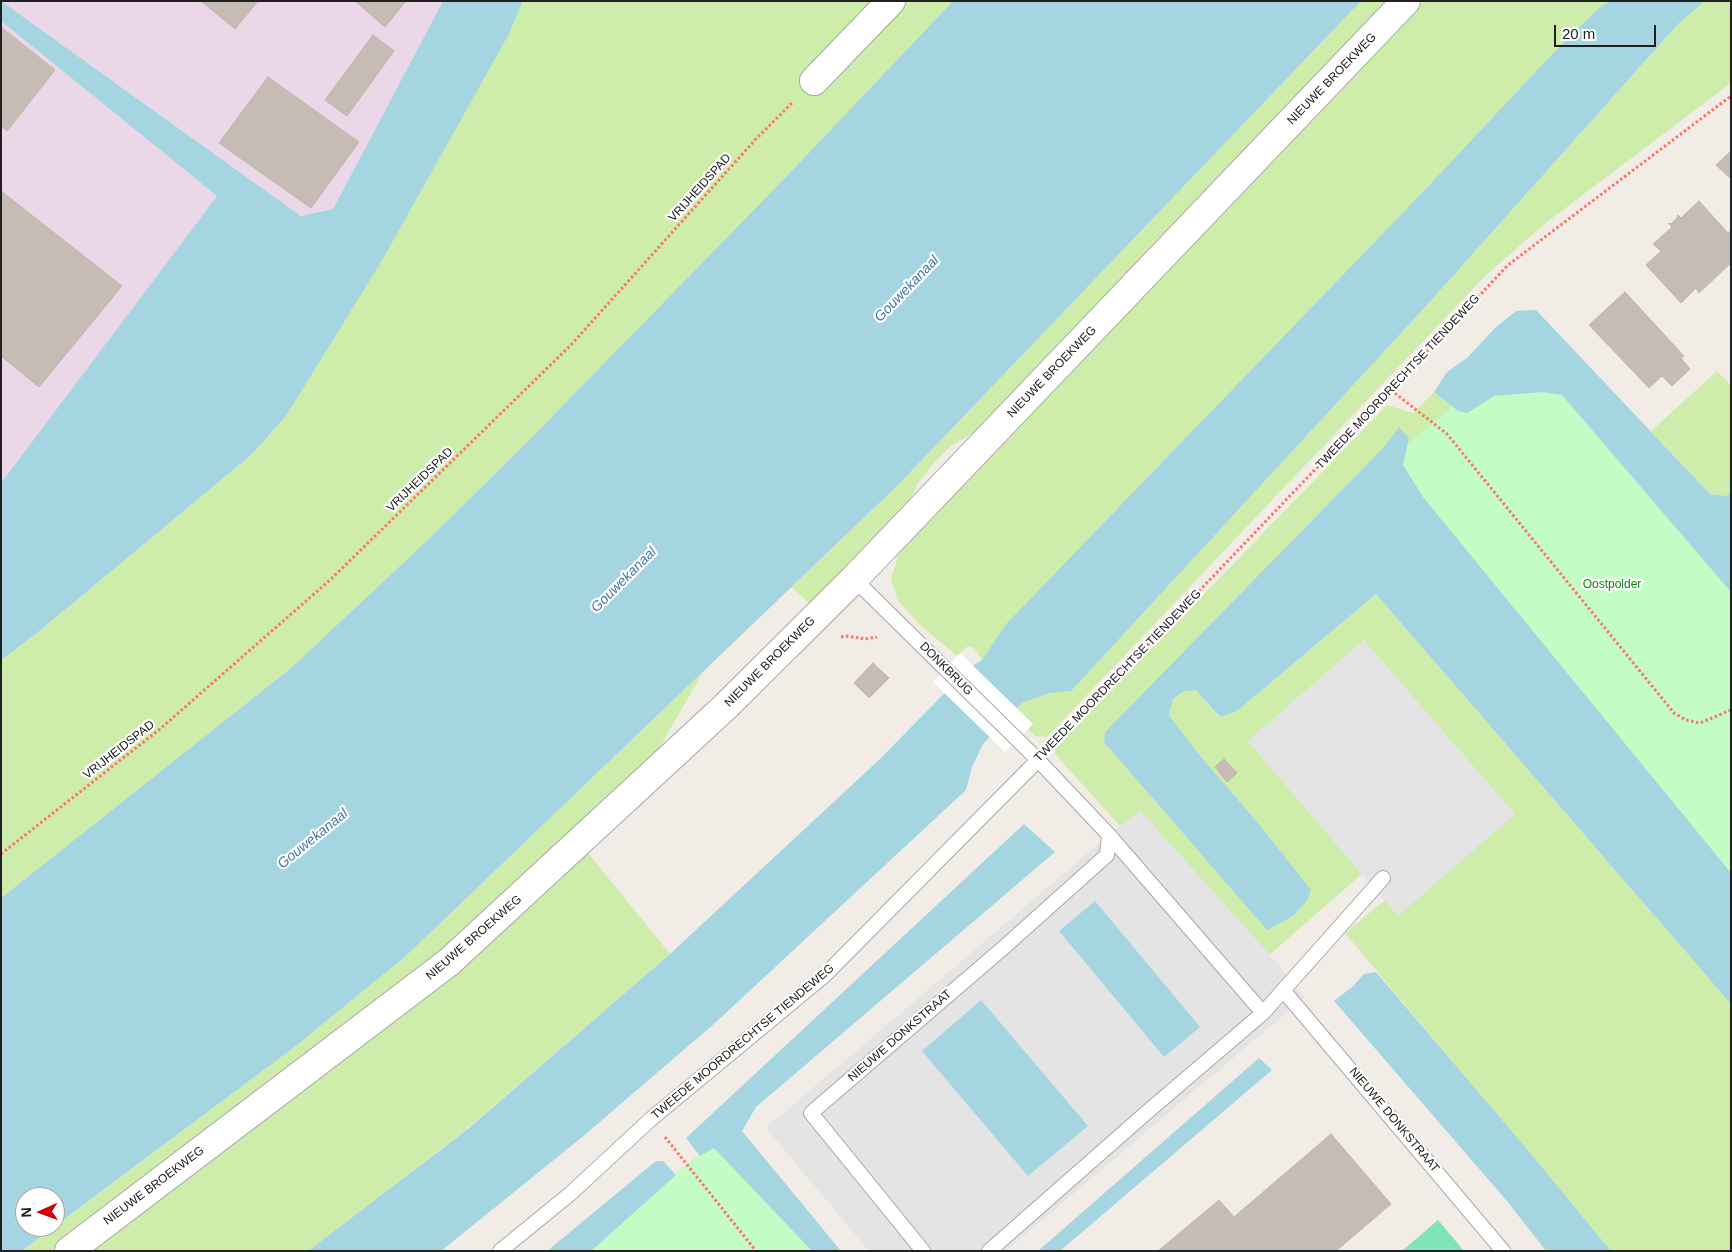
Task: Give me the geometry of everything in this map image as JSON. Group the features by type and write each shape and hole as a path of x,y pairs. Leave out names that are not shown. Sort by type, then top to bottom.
{"street":[{"path":"814,81 891,1"},
{"name":"NIEUWE BROEKWEG","path":"69,1251 449,962 725,707 854,579 1406,1"}],"lane":[{"name":"DONKBRUG","path":"854,579 1038,760"},
{"path":"1038,760 1109,835 1263,1013"},
{"name":"TWEEDE MOORDRECHTSE TIENDEWEG","path":"500,1251 570,1194 651,1119 825,975 1038,760"},
{"name":"NIEUWE DONKSTRAAT","path":"923,1251 810,1113 1002,949 1107,855 1109,835"},
{"path":"988,1251 1146,1112 1263,1013 1383,878"},
{"name":"NIEUWE DONKSTRAAT","path":"1283,990 1503,1251"}],"path":[{"name":"VRIJHEIDSPAD","path":"1,854 160,729 330,580 572,344 755,140 814,81"},
{"name":"TWEEDE MOORDRECHTSE TIENDEWEG","path":"1038,760 1508,265 1731,96"},
{"path":"1391,390 1447,434 1674,713 1686,720 1700,723 1731,710"},
{"path":"651,1119 756,1251"}],"shaded area":[{"path":"1,1 443,1 333,209 301,216"},
{"path":"1,21 217,196 1,483"},
{"path":"1364,640 1515,814 1398,916 1248,741"},
{"path":"1140,810 1270,955 1305,997 1006,1251 869,1251 766,1128"}],"green space":[{"path":"523,1 953,1 782,181 536,433 434,534 291,668 1,898 1,660 37,633 251,455 286,416 509,34"},
{"path":"1361,1 1393,1 982,428 951,446 935,462 917,484 908,507 811,605 792,587 897,486"},
{"path":"1424,1 1610,1 1601,6 1555,51 1417,198 1006,624 982,660 974,648 968,646 957,656 919,624 897,599 891,579 899,553 914,527"},
{"path":"1705,1 1731,1 1731,83 1547,222 1485,276 1047,737 1035,736 1011,714 1022,703 1049,693 1071,690 1427,305 1678,24"},
{"path":"1717,371 1731,385 1731,491 1726,496 1710,494 1651,431"},
{"name":"Oostpolder","path":"1535,380 1607,407 1731,555 1731,900 1377,472 1475,386"},
{"path":"1434,392 1458,411 1423,497 1399,428 1384,447 1105,732 1104,742 1268,930 1293,916 1307,901 1258,823 1196,751 1169,715 1173,699 1182,692 1196,690 1219,717 1237,711 1376,594 1731,1004 1731,1251 1611,1251 1345,933 1385,900 1398,915 1364,640 1248,741 1362,874 1268,956 1121,827 1055,754 1056,747 1387,405 1413,413"},
{"path":"703,672 646,771 576,838 670,954 468,1128 308,1251 22,1251 41,1237 65,1237 65,1219 292,1049 406,956"},
{"path":"727,1131 828,1251 583,1251"},
{"path":"1438,1220 1464,1251 1402,1251"}],"water":[{"path":"1,1 301,216 333,209 443,1 523,1 509,34 381,262 286,416 251,455 37,633 1,660 1,483 217,196 1,21"},
{"name":"Gouwekanaal","path":"953,1 1361,1 897,486 406,956 292,1049 65,1219 65,1187 15,1187 15,1237 41,1237 22,1251 1,1251 1,898 291,668 434,534 536,433 782,181"},
{"path":"1610,1 1705,1 1678,24 1427,305 1071,691 1049,693 1022,703 983,744 972,767 966,790 715,1023 581,1138 441,1251 308,1251 469,1128 670,954 880,759 968,669 982,660 1006,624 1417,198 1555,51 1601,6"},
{"path":"1536,310 1710,494 1726,496 1731,491 1731,592 1562,395 1543,392 1494,396 1467,413 1458,411 1434,392 1447,372 1467,358 1494,329 1516,311"},
{"path":"1399,427 1409,438 1403,465 1423,497 1731,873 1731,1004 1376,594 1237,711 1220,717 1196,690 1182,692 1173,699 1169,715 1196,751 1258,823 1311,890 1307,901 1293,916 1277,925 1267,930 1104,742 1105,732 1384,447"},
{"path":"1024,824 1055,852 756,1107 742,1131 841,1251 812,1251 714,1148 700,1156 686,1138"},
{"path":"1095,901 1200,1027 1164,1057 1059,931"},
{"path":"1376,972 1611,1251 1546,1251 1507,1201 1334,1001 1352,987 1364,974"},
{"path":"981,1000 1088,1126 1028,1176 922,1051"},
{"path":"1259,1058 1272,1070 1060,1251 1038,1251"},
{"path":"656,1161 663,1161 676,1175 591,1251 547,1251"}],"pier":[{"path":"960,653 1033,724 1005,752 933,682"}],"building":[{"path":"201,1 258,1 235,29"},
{"path":"355,1 406,1 385,27"},
{"path":"1,27 55,70 7,131 1,126"},
{"path":"373,35 394,51 347,116 325,100"},
{"path":"268,77 359,142 311,208 219,143"},
{"path":"1731,151 1731,179 1716,165"},
{"path":"1,191 122,286 39,387 1,356"},
{"path":"1699,201 1728,233 1731,230 1731,263 1699,293 1696,288 1681,303 1646,265 1661,251 1653,244 1672,227 1668,223 1671,224 1678,215 1681,218"},
{"path":"1625,292 1684,356 1681,358 1690,369 1672,386 1662,376 1649,388 1589,325"},
{"path":"873,663 889,678 869,698 854,683"},
{"path":"1224,759 1237,773 1227,782 1215,767"},
{"path":"1331,1134 1391,1204 1336,1251 1158,1251 1219,1200 1234,1217"}]}
